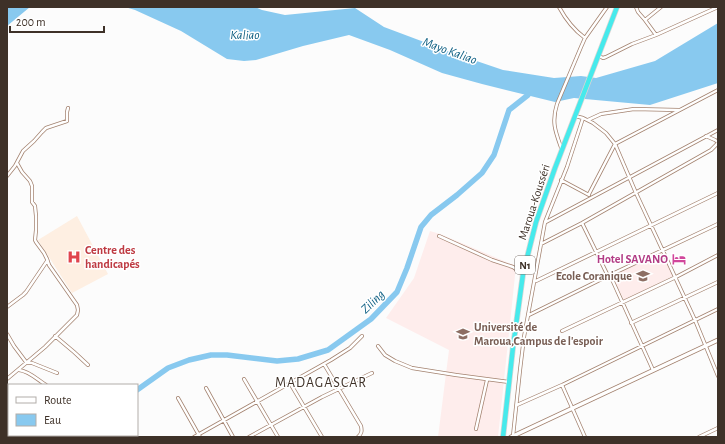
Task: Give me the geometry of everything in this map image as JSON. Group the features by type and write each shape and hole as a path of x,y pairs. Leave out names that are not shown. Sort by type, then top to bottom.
{"highway":[{"name":"Maroua-Kousséri","path":"503,437 523,274 536,222 548,186 617,7"}],"street":[{"path":"559,7 563,15 576,31 585,38"},
{"path":"562,150 555,132 554,123 554,114 557,104 585,38 607,7"},
{"path":"636,7 638,12 656,35"},
{"path":"645,20 662,7"},
{"path":"598,55 603,58 606,57 632,44 656,35 718,7"},
{"path":"588,194 615,144 718,90"},
{"path":"7,176 17,163 23,151 46,128 67,121 68,108"},
{"path":"587,121 601,114 634,109 680,110"},
{"path":"575,116 583,118 606,133 615,144 651,226 676,277 718,376"},
{"path":"512,436 520,363 545,222 583,118"},
{"path":"545,222 718,130"},
{"path":"541,244 582,223 711,150 718,143 706,136"},
{"path":"7,379 45,347 77,315 78,310 77,305 49,265 44,253 35,240 36,216 35,206 32,202 32,186 17,163"},
{"path":"561,180 592,196"},
{"path":"535,281 718,193"},
{"path":"582,223 622,303 653,371"},
{"path":"528,316 718,224"},
{"path":"439,236 492,260 512,267 523,274"},
{"path":"562,331 676,277 718,255"},
{"path":"7,306 26,292 48,261"},
{"path":"631,323 718,282"},
{"path":"516,405 562,385 718,309"},
{"path":"7,334 26,362 57,373"},
{"path":"56,336 88,365"},
{"path":"194,437 200,436 223,420 324,364 350,348 362,336"},
{"path":"512,436 718,340"},
{"path":"378,346 385,355 412,368 509,382"},
{"path":"324,364 338,390 361,426 362,434 358,437"},
{"path":"18,370 26,372 44,384"},
{"path":"249,437 304,407 372,373"},
{"path":"244,379 270,426 278,437"},
{"path":"476,429 487,380"},
{"path":"290,383 322,437"},
{"path":"562,385 585,437"},
{"path":"206,388 233,437"},
{"path":"178,398 200,436"},
{"path":"698,437 718,428"}],"shaded area":[{"name":"Centre des handicapés","path":"77,216 108,274 72,293 38,240"},
{"name":"Université de Maroua,Campus de l'espoir","path":"430,231 516,266 498,437 438,437 449,350 386,318 414,278"},
{"name":"Ecole Coranique","path":"662,252 673,276 624,300 612,276"}],"water":[{"path":"7,7 30,7 7,26"},
{"name":"Kaliao","path":"125,7 255,7 285,15 355,8 384,27 456,54 503,70 554,78 581,76 596,78 655,61 718,23 718,83 650,105 574,98 555,102 442,73 390,50 349,35 303,46 256,60 244,61 227,59 181,31"}],"waterway":[{"name":"Ziling","path":"138,389 168,368 189,360 211,355 227,355 277,361 298,359 328,350 371,319 397,292 421,227 431,215 482,173 494,155 509,110 528,95"}],"place":[{"name":"Centre des handicapés","path":"74,257"},
{"name":"Hotel SAVANO","path":"679,259"},
{"name":"Ecole Coranique","path":"643,276"},
{"name":"Université de Maroua,Campus de l'espoir","path":"463,334"}],"district":[{"name":"MADAGASCAR","path":"321,382"}],"water label":[{"name":"Mayo Kaliao","path":"450,50"}]}
